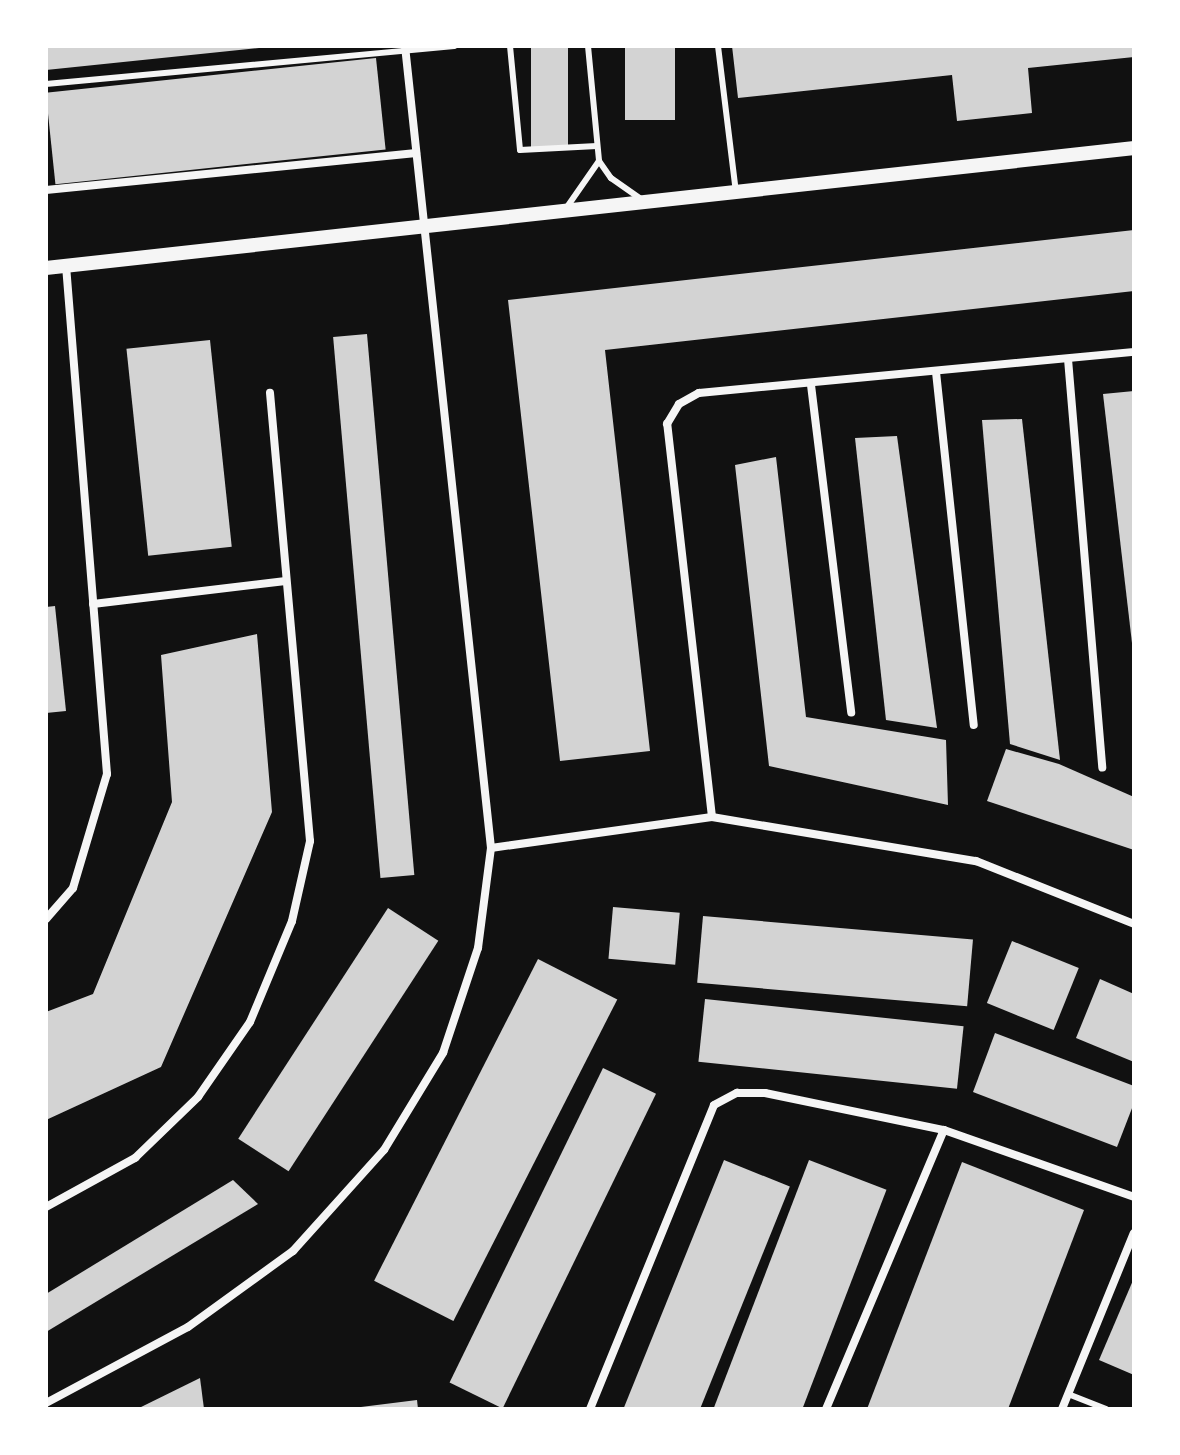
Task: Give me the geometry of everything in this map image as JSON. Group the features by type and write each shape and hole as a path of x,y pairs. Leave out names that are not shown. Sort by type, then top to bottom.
{"street":[{"path":"46,1403 188,1327 293,1251 384,1150 443,1053 478,948 491,848 405,48"},
{"path":"46,268 1134,148"},
{"path":"46,190 416,153"},
{"path":"46,919 73,888 107,774 66,266"},
{"path":"712,817 667,424 679,404 699,393 811,385 1134,352"},
{"path":"1068,359 1102,768"},
{"path":"936,372 974,725"},
{"path":"811,385 851,713"},
{"path":"46,1207 135,1158 198,1097 250,1022 292,921 310,841 270,393"},
{"path":"93,604 286,581"},
{"path":"491,848 712,817 976,861 1134,924"},
{"path":"590,1409 714,1105 737,1093 765,1093 944,1130 1134,1197"},
{"path":"826,1409 944,1130"},
{"path":"1062,1409 1134,1233"}],"lane":[{"path":"46,84 405,48 454,46"},
{"path":"510,46 520,150 597,146"},
{"path":"588,46 599,161 611,178 645,202"},
{"path":"718,46 736,192"},
{"path":"564,211 599,161"},
{"path":"1068,1394 1106,1409"}],"building":[{"path":"46,46 259,46 259,48 46,70"},
{"path":"531,46 568,46 568,147 531,147"},
{"path":"625,46 675,46 675,120 625,120"},
{"path":"732,46 1134,46 1134,57 1028,68 1032,113 957,121 952,75 738,98"},
{"path":"376,58 386,149 55,184 46,93"},
{"path":"1134,230 1134,291 605,350 650,751 560,761 508,300"},
{"path":"367,334 414,875 380,878 333,337"},
{"path":"210,340 232,547 148,556 126,349"},
{"path":"1134,391 1134,642 1132,643 1103,394"},
{"path":"1022,419 1060,760 1010,744 982,420"},
{"path":"897,436 937,728 886,720 855,438"},
{"path":"776,457 806,717 946,740 948,805 769,766 735,465"},
{"path":"55,606 66,711 46,713 46,607"},
{"path":"257,634 272,812 161,1067 46,1120 46,1012 93,994 172,802 161,655"},
{"path":"1006,749 1059,764 1134,797 1134,850 987,801"},
{"path":"613,907 680,913 675,965 608,959"},
{"path":"388,908 438,941 289,1171 238,1139"},
{"path":"703,916 973,940 967,1006 697,983"},
{"path":"1012,941 1079,968 1054,1030 987,1003"},
{"path":"538,959 617,999 453,1321 374,1281"},
{"path":"1100,979 1134,994 1134,1062 1076,1038"},
{"path":"705,999 964,1026 957,1089 698,1062"},
{"path":"995,1033 1134,1086 1134,1103 1117,1147 973,1092"},
{"path":"603,1068 656,1094 503,1408 450,1383"},
{"path":"724,1160 790,1187 700,1409 624,1408"},
{"path":"809,1160 886,1190 802,1409 713,1409"},
{"path":"962,1162 1084,1210 1008,1409 867,1409"},
{"path":"233,1180 258,1204 46,1332 46,1294"},
{"path":"1134,1278 1134,1375 1099,1360"},
{"path":"200,1378 204,1409 137,1409"},
{"path":"417,1400 418,1409 361,1409 361,1407"}]}
